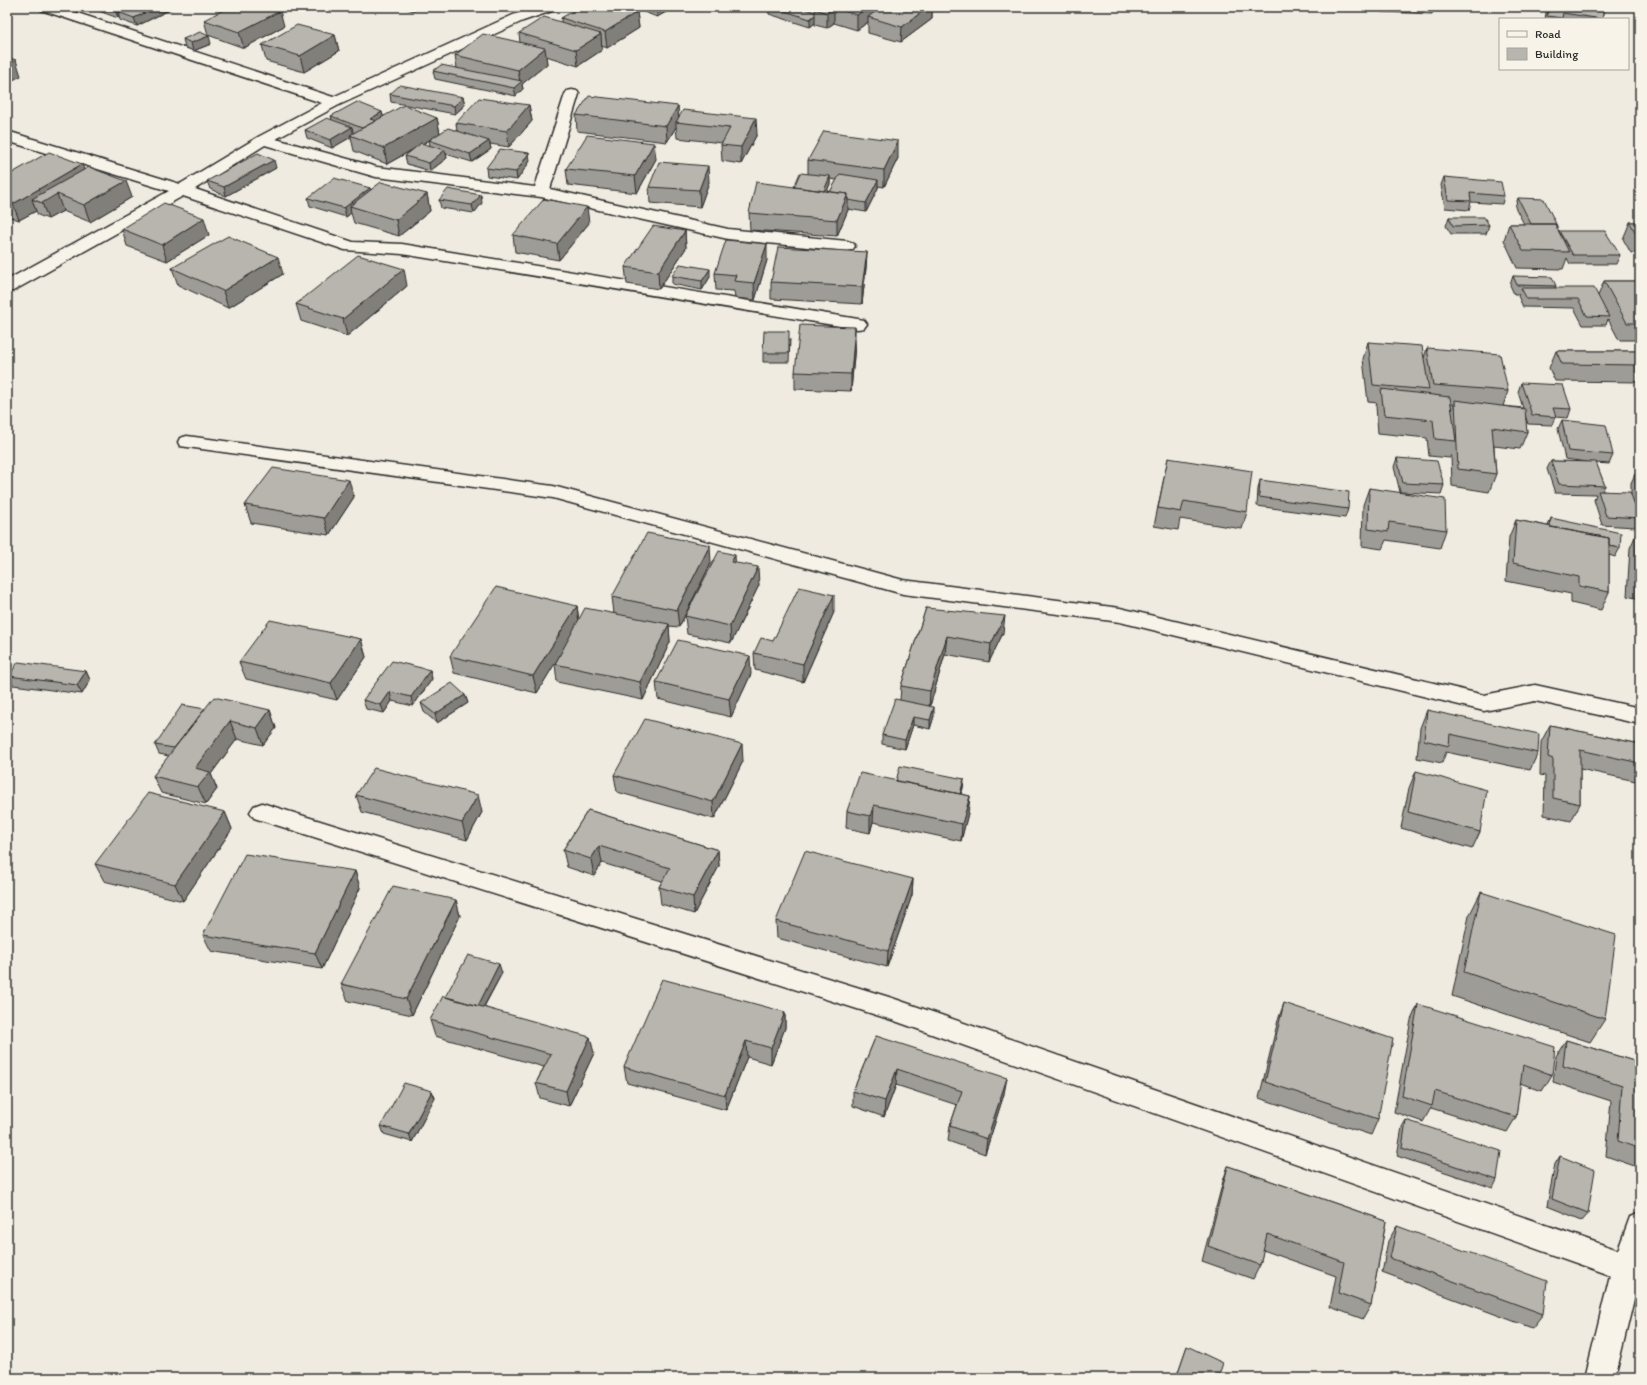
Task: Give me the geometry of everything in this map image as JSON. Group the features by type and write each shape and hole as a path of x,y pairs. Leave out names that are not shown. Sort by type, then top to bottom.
{"street":[{"path":"46,7 334,102"},
{"path":"7,287 182,190 263,140 334,102 518,18 550,7"},
{"path":"541,192 572,94"},
{"path":"7,136 182,190 351,247 402,249 858,324"},
{"path":"263,140 376,172 541,192 728,234 847,246"},
{"path":"186,442 553,492 903,587 1120,615 1484,703 1534,693 1640,716"},
{"path":"262,812 892,1009 1627,1267"},
{"path":"1600,1378 1627,1267 1640,1227"}],"building":[{"path":"128,7 157,7 134,18 118,12"},
{"path":"229,7 269,7 280,11 239,32 204,20"},
{"path":"580,7 619,7 637,12 605,32 561,18"},
{"path":"772,7 798,7 815,12 815,15 810,19"},
{"path":"819,7 868,7 857,15 834,8 827,13 815,9"},
{"path":"882,7 928,7 902,27 868,17"},
{"path":"1549,7 1604,7 1602,18 1563,13 1562,18 1547,16"},
{"path":"544,17 601,34 576,50 519,33"},
{"path":"297,25 335,35 300,56 262,45"},
{"path":"200,32 209,36 191,43 183,39"},
{"path":"483,34 545,48 518,70 455,55"},
{"path":"7,57 16,60 7,65"},
{"path":"441,65 522,81 514,88 433,71"},
{"path":"400,85 463,97 454,106 390,94"},
{"path":"589,96 678,106 666,126 576,115"},
{"path":"479,98 529,105 507,131 456,123"},
{"path":"357,102 382,112 370,119 376,121 362,128 331,116"},
{"path":"404,105 437,118 384,148 350,135"},
{"path":"683,110 756,118 741,147 721,145 730,128 676,122"},
{"path":"327,118 352,127 330,140 305,130"},
{"path":"448,128 489,141 470,154 429,140"},
{"path":"824,131 898,141 884,170 808,160"},
{"path":"587,135 654,143 635,176 566,169"},
{"path":"421,143 445,150 429,163 405,156"},
{"path":"500,149 529,153 516,172 486,168"},
{"path":"49,152 82,164 13,204 7,202 7,176"},
{"path":"258,153 274,160 224,187 207,181"},
{"path":"659,162 708,166 699,190 649,187"},
{"path":"89,167 126,181 84,205 57,194 42,203 32,199"},
{"path":"800,173 830,176 824,191 794,187"},
{"path":"840,174 878,180 866,203 848,200 848,194 830,192"},
{"path":"1444,177 1501,182 1504,196 1470,193 1471,201 1448,200"},
{"path":"334,178 370,188 344,208 308,198"},
{"path":"381,182 427,194 396,220 350,206"},
{"path":"756,182 848,194 837,220 749,213"},
{"path":"448,189 481,195 472,205 439,200"},
{"path":"1518,198 1544,199 1557,226 1555,224 1531,224"},
{"path":"544,199 587,207 557,244 513,235"},
{"path":"164,203 204,218 162,245 122,229"},
{"path":"1449,217 1484,217 1489,225 1453,226"},
{"path":"1630,222 1640,222 1640,237 1637,236"},
{"path":"1509,224 1555,224 1569,252 1523,251"},
{"path":"653,226 685,231 658,272 625,267"},
{"path":"1559,231 1605,231 1620,255 1573,255"},
{"path":"228,236 278,257 223,291 172,268"},
{"path":"726,240 767,244 754,283 734,281 736,275 715,273"},
{"path":"778,247 867,252 862,287 771,282"},
{"path":"358,255 404,269 343,319 296,304"},
{"path":"680,264 710,269 702,281 672,276"},
{"path":"1513,276 1552,277 1556,286 1517,285"},
{"path":"1604,281 1640,281 1640,323 1627,323"},
{"path":"1521,288 1594,288 1609,317 1587,316 1578,299 1527,299"},
{"path":"800,325 855,327 851,374 795,372"},
{"path":"764,331 789,331 789,353 763,353"},
{"path":"1368,342 1422,346 1429,390 1373,385"},
{"path":"1427,348 1500,354 1508,391 1433,385"},
{"path":"1556,351 1640,351 1640,365 1562,364"},
{"path":"1521,383 1563,385 1571,409 1553,408 1556,417 1532,415"},
{"path":"1381,389 1450,397 1456,441 1435,439 1433,420 1384,415"},
{"path":"1455,400 1525,409 1527,432 1492,427 1496,474 1458,469"},
{"path":"1562,420 1606,425 1613,455 1568,451"},
{"path":"1168,458 1252,471 1247,512 1184,501 1181,512 1158,508"},
{"path":"1397,458 1437,461 1444,485 1403,483"},
{"path":"1551,461 1596,462 1605,486 1559,484"},
{"path":"273,468 349,480 324,518 245,505"},
{"path":"1635,474 1640,475 1640,493 1636,492"},
{"path":"1260,480 1349,492 1348,509 1259,497"},
{"path":"1369,488 1445,499 1446,530 1389,522 1388,532 1368,529"},
{"path":"1598,491 1630,492 1640,518 1606,516"},
{"path":"1551,518 1621,533 1620,548 1609,546 1609,538 1550,527"},
{"path":"1516,520 1609,538 1609,592 1579,586 1579,577 1513,563"},
{"path":"1638,530 1640,531 1640,580 1635,579"},
{"path":"647,533 710,545 677,610 612,597"},
{"path":"719,551 735,555 731,562 758,567 730,626 685,616"},
{"path":"496,587 577,606 533,676 450,656"},
{"path":"799,587 834,595 803,664 754,653 761,638 773,641"},
{"path":"585,608 669,624 640,682 555,664"},
{"path":"926,608 1005,616 991,644 947,636 930,691 901,686"},
{"path":"270,620 361,639 331,683 239,662"},
{"path":"678,640 750,656 729,699 656,682"},
{"path":"392,661 430,670 411,697 390,692 381,705 363,700"},
{"path":"18,662 86,671 77,685 9,676"},
{"path":"452,683 465,695 435,714 421,703"},
{"path":"214,697 270,710 257,728 230,721 195,768 210,772 198,787 153,776"},
{"path":"895,699 934,707 930,720 913,717 905,740 882,735"},
{"path":"182,705 205,709 174,748 155,745"},
{"path":"1427,710 1539,734 1538,753 1450,734 1449,746 1424,740"},
{"path":"645,719 742,744 713,802 614,775"},
{"path":"1550,725 1640,744 1640,763 1580,750 1580,804 1553,798 1553,759 1548,757"},
{"path":"900,766 964,779 960,794 896,781"},
{"path":"374,768 478,795 462,823 356,795"},
{"path":"1416,771 1487,790 1480,832 1408,812"},
{"path":"860,773 970,796 962,824 874,805 870,816 847,811"},
{"path":"148,793 225,812 175,884 95,864"},
{"path":"588,810 718,850 693,897 659,887 670,868 599,846 591,859 563,850"},
{"path":"805,851 913,879 888,951 776,921"},
{"path":"245,854 355,871 315,953 203,935"},
{"path":"393,886 456,900 406,999 341,984"},
{"path":"1481,892 1616,935 1605,1019 1464,972"},
{"path":"468,955 499,964 478,1006 445,997"},
{"path":"662,979 785,1012 771,1048 746,1041 725,1095 624,1067"},
{"path":"443,996 590,1037 566,1091 536,1083 551,1054 430,1020"},
{"path":"1284,1003 1393,1039 1378,1119 1265,1082"},
{"path":"1418,1004 1555,1047 1552,1075 1523,1065 1516,1117 1435,1091 1432,1106 1402,1096"},
{"path":"876,1036 1007,1078 987,1139 950,1126 962,1091 897,1069 885,1101 853,1091"},
{"path":"1566,1040 1640,1063 1640,1149 1618,1141 1622,1085 1563,1066"},
{"path":"404,1083 432,1091 409,1134 381,1126"},
{"path":"1406,1120 1501,1151 1497,1180 1402,1148"},
{"path":"1560,1156 1595,1170 1588,1213 1552,1199"},
{"path":"1228,1166 1386,1221 1371,1305 1338,1293 1344,1262 1267,1234 1260,1265 1208,1246"},
{"path":"1397,1226 1547,1281 1543,1314 1390,1258"},
{"path":"1187,1346 1223,1363 1218,1378 1176,1378"}]}
